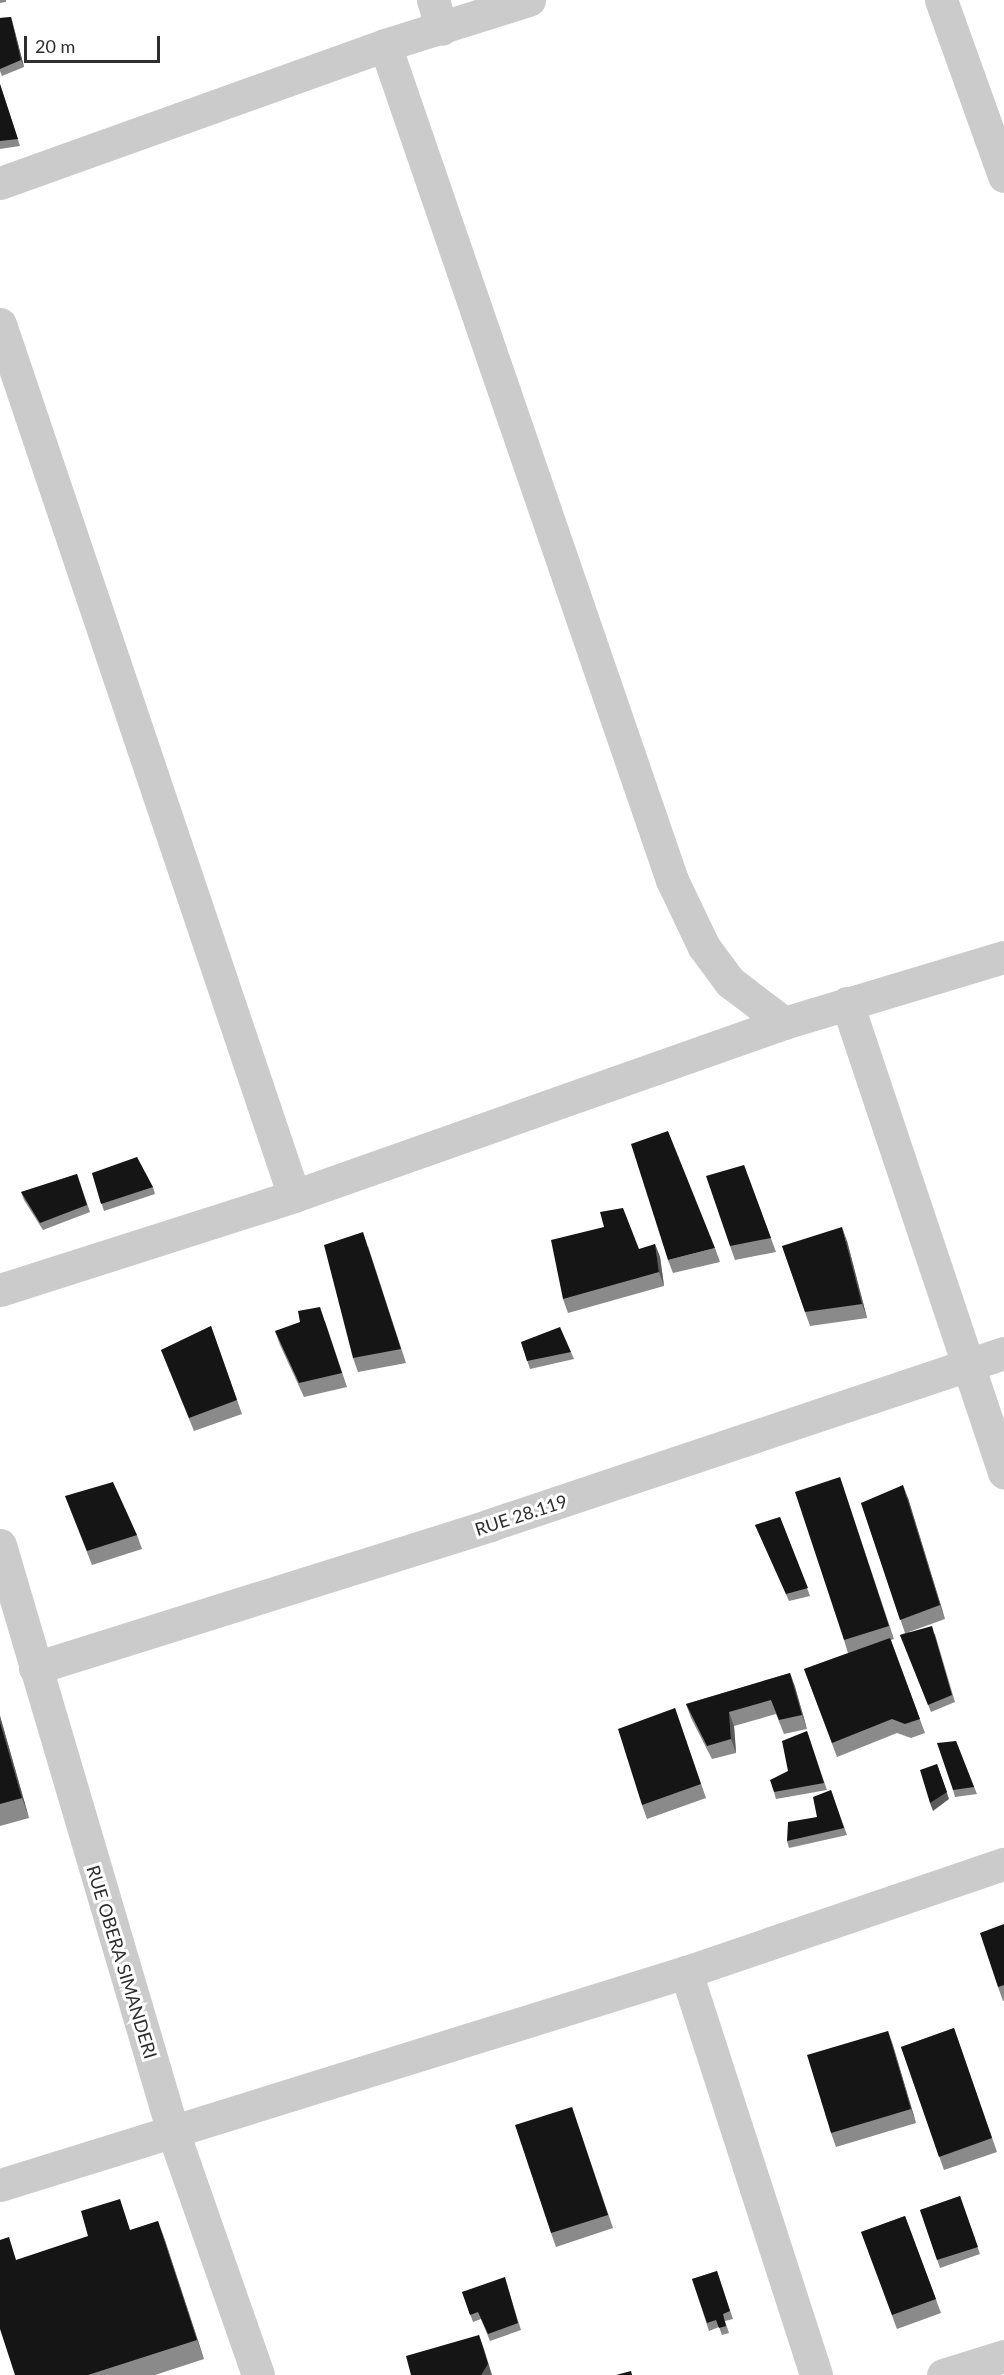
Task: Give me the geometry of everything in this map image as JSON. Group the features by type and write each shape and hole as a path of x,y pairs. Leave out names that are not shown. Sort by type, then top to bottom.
{"street":[{"path":"0,183 385,45 437,15 529,0"},
{"path":"941,0 1004,176"},
{"path":"385,45 672,880 704,947 730,982 784,1023"},
{"path":"0,324 294,1196"},
{"path":"0,1290 294,1196 784,1023 1004,957"},
{"path":"847,1003 1004,1472"},
{"name":"RUE 28.119","path":"35,1668 490,1526 1004,1353"},
{"name":"RUE OBERA SIMANDERI","path":"0,1545 174,2132 258,2375"},
{"path":"0,2185 686,1972 1004,1864"},
{"path":"686,1972 816,2375"},
{"path":"943,2375 1004,2356"}],"building":[{"path":"11,17 21,60 0,69 0,18"},
{"path":"0,84 18,139 0,141"},
{"path":"668,1131 715,1248 668,1260 631,1144"},
{"path":"137,1157 153,1187 101,1204 92,1173"},
{"path":"744,1165 771,1238 730,1246 706,1176"},
{"path":"77,1174 87,1205 40,1223 21,1192"},
{"path":"623,1208 639,1249 655,1244 659,1272 563,1299 551,1240 604,1227 600,1212"},
{"path":"842,1227 862,1304 805,1312 782,1246"},
{"path":"363,1232 401,1349 353,1358 324,1245"},
{"path":"320,1307 342,1373 299,1383 275,1331 300,1322 298,1311"},
{"path":"211,1326 237,1400 189,1418 161,1350"},
{"path":"560,1327 571,1352 527,1361 521,1342"},
{"path":"840,1477 889,1626 844,1640 795,1492"},
{"path":"113,1482 137,1535 87,1551 65,1496"},
{"path":"903,1485 940,1605 900,1620 861,1503"},
{"path":"780,1517 808,1588 786,1594 755,1525"},
{"path":"932,1626 952,1695 928,1705 900,1635"},
{"path":"890,1638 920,1719 905,1724 892,1719 832,1743 804,1669"},
{"path":"790,1673 802,1715 779,1720 771,1700 729,1712 731,1739 707,1746 686,1704"},
{"path":"675,1708 701,1784 642,1805 618,1729"},
{"path":"0,1722 22,1798 0,1804"},
{"path":"807,1731 824,1783 774,1792 770,1780 788,1771 782,1741"},
{"path":"956,1741 974,1787 953,1790 937,1743"},
{"path":"937,1764 947,1792 930,1803 920,1770"},
{"path":"831,1790 844,1828 787,1841 788,1822 817,1817 813,1797"},
{"path":"1004,1924 1004,1985 998,1987 980,1933"},
{"path":"954,2028 992,2138 939,2157 901,2047"},
{"path":"888,2031 911,2109 831,2133 807,2055"},
{"path":"572,2107 608,2215 551,2233 515,2125"},
{"path":"960,2196 978,2247 937,2260 920,2210"},
{"path":"120,2199 130,2230 158,2221 197,2340 88,2375 15,2375 0,2329 0,2240 9,2237 16,2260 88,2236 81,2211"},
{"path":"905,2216 936,2299 892,2315 861,2232"},
{"path":"717,2271 730,2311 723,2314 726,2326 719,2328 716,2320 707,2323 692,2279"},
{"path":"505,2277 518,2323 488,2334 478,2312 470,2315 462,2292"},
{"path":"479,2335 488,2364 481,2375 411,2375 406,2356"},
{"path":"631,2371 632,2375 616,2375"}]}
